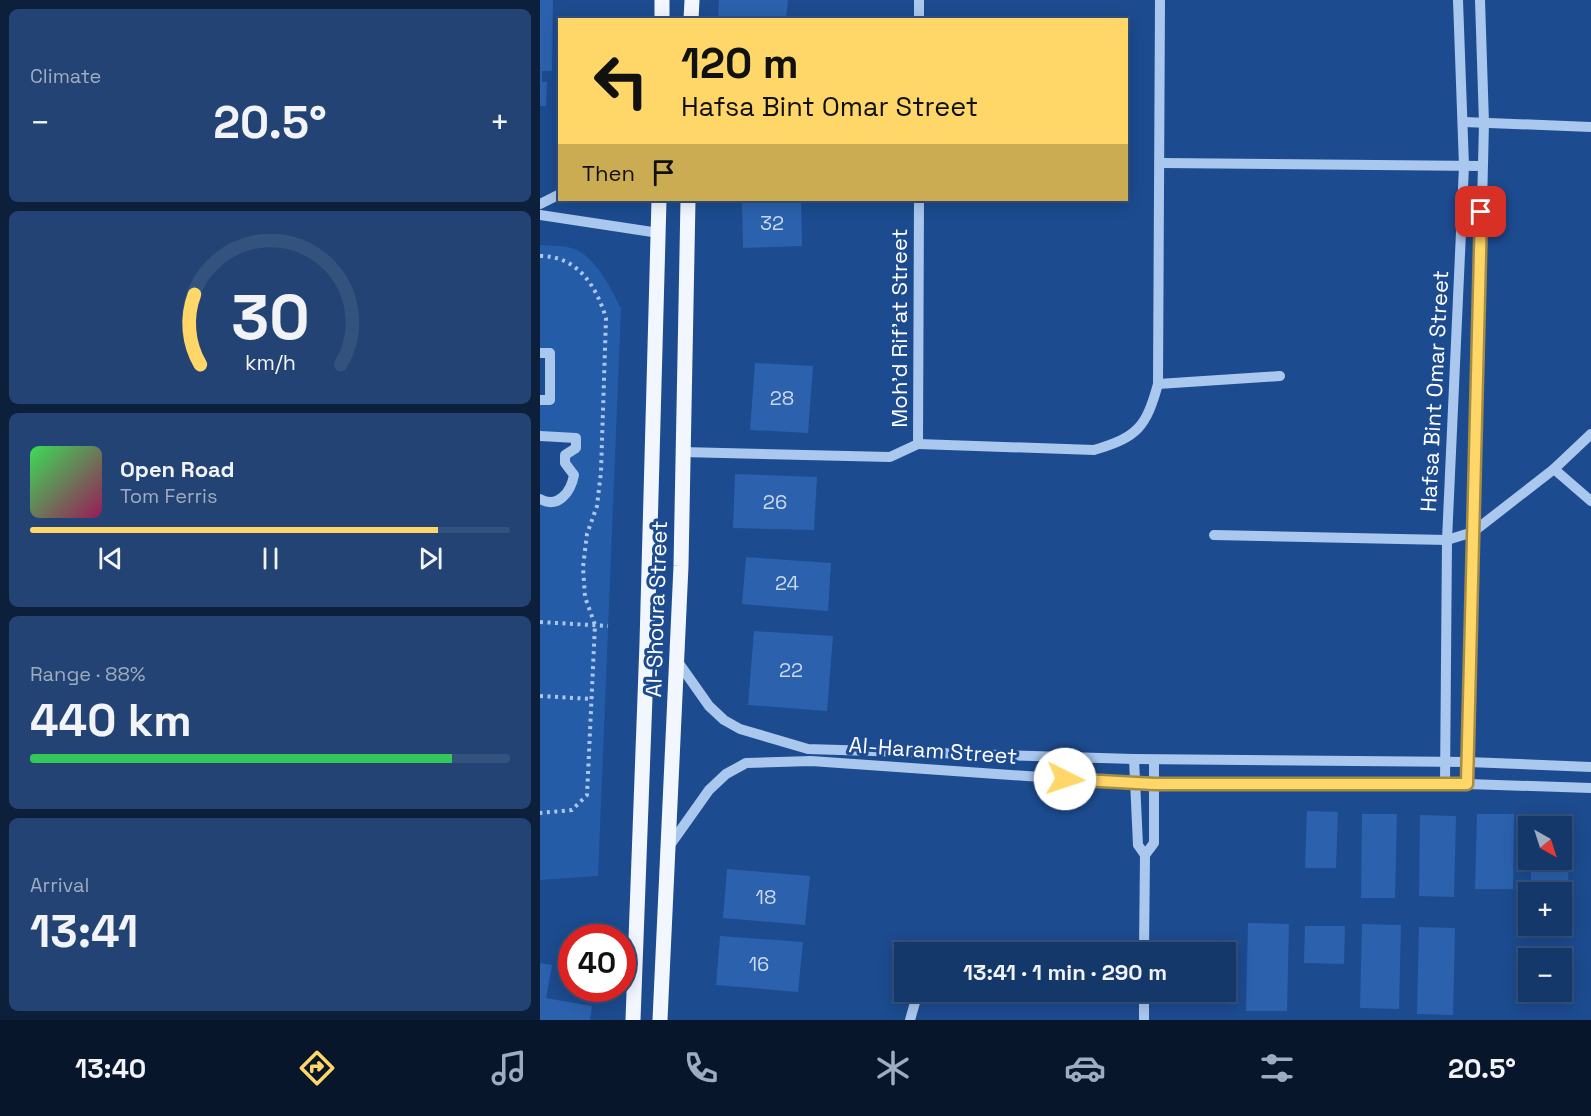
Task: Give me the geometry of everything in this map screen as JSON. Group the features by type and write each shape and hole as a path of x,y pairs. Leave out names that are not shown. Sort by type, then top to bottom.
{"main road":[{"path":"662,0 662,18"},
{"path":"691,18 692,0"},
{"name":"Al-Shoura Street","path":"633,1020 659,201"},
{"name":"Al-Shoura Street","path":"660,1020 678,662 688,201"}],"street":[{"path":"919,0 919,18"},
{"name":"Moh'd Rif'at Street","path":"919,201 918,444 1094,450 1119,442 1139,430 1149,415 1158,384 1161,163 1160,0"},
{"name":"Hafsa Bint Omar Street","path":"1445,784 1447,540 1464,166 1458,0"},
{"name":"Hafsa Bint Omar Street","path":"1467,784 1484,123 1480,0"},
{"path":"1464,122 1591,127"},
{"path":"1161,163 1482,166"},
{"path":"540,204 558,195"},
{"path":"540,215 659,233"},
{"path":"540,353 550,353 550,400 540,400"},
{"path":"1158,384 1280,375"},
{"path":"1214,535 1447,540 1473,532 1554,469 1591,434"},
{"path":"540,436 576,438 576,448 565,455 565,463 574,475 572,486 556,502 548,503 540,499"},
{"path":"682,452 864,458 890,457 918,444"},
{"path":"1554,469 1591,501"},
{"name":"Al-Haram Street","path":"678,662 710,706 724,720 740,729 808,749 1154,760 1468,762 1591,767"},
{"path":"1134,759 1138,845 1145,855 1144,942"},
{"path":"1145,855 1154,843 1154,760"},
{"name":"Al-Haram Street","path":"670,845 709,790 726,774 746,763 811,761 1154,784 1467,784 1591,788"},
{"path":"910,1020 915,1002"},
{"path":"1144,1002 1144,1020"}],"path":[{"path":"540,256 551,256 582,271 599,295 606,318 601,472 597,506 586,534 583,567 585,597 595,625 586,795 572,810 540,813"},
{"path":"540,622 608,626"},
{"path":"540,696 592,699"}],"shaded area":[{"path":"540,245 566,247 582,253 596,266 621,309 598,876 540,880 540,499 548,503 572,486 565,463 576,438 540,436 540,400 550,400 550,353 540,353"}],"building":[{"path":"540,0 553,0 552,71 542,71 542,82 547,82 546,106 540,106"},
{"path":"719,0 788,0 786,18 718,18"},
{"path":"742,201 801,201 802,246 743,248"},
{"path":"755,363 813,366 808,433 750,430"},
{"path":"735,474 817,477 814,530 733,528"},
{"path":"746,557 831,563 828,611 742,604"},
{"path":"754,631 833,636 827,711 748,705"},
{"path":"1307,811 1338,812 1336,868 1305,868"},
{"path":"1362,814 1397,814 1395,898 1361,898"},
{"path":"1477,814 1514,814 1513,889 1475,889"},
{"path":"1532,814 1569,815 1569,816 1532,816"},
{"path":"1420,815 1456,816 1454,897 1419,896"},
{"path":"727,869 810,876 805,925 723,918"},
{"path":"1531,870 1568,870 1568,882 1531,882"},
{"path":"1248,923 1289,924 1287,1011 1246,1011"},
{"path":"1362,924 1401,925 1399,1009 1360,1008"},
{"path":"1305,926 1345,926 1344,964 1304,963"},
{"path":"1419,927 1455,928 1453,1015 1417,1014"},
{"path":"720,936 803,942 798,992 716,985"},
{"path":"540,963 552,965 546,998 558,1000 558,1002 592,1006 590,1020 540,1020"}],"route":[{"path":"1065,779 1154,784 1467,784 1481,212"}]}
